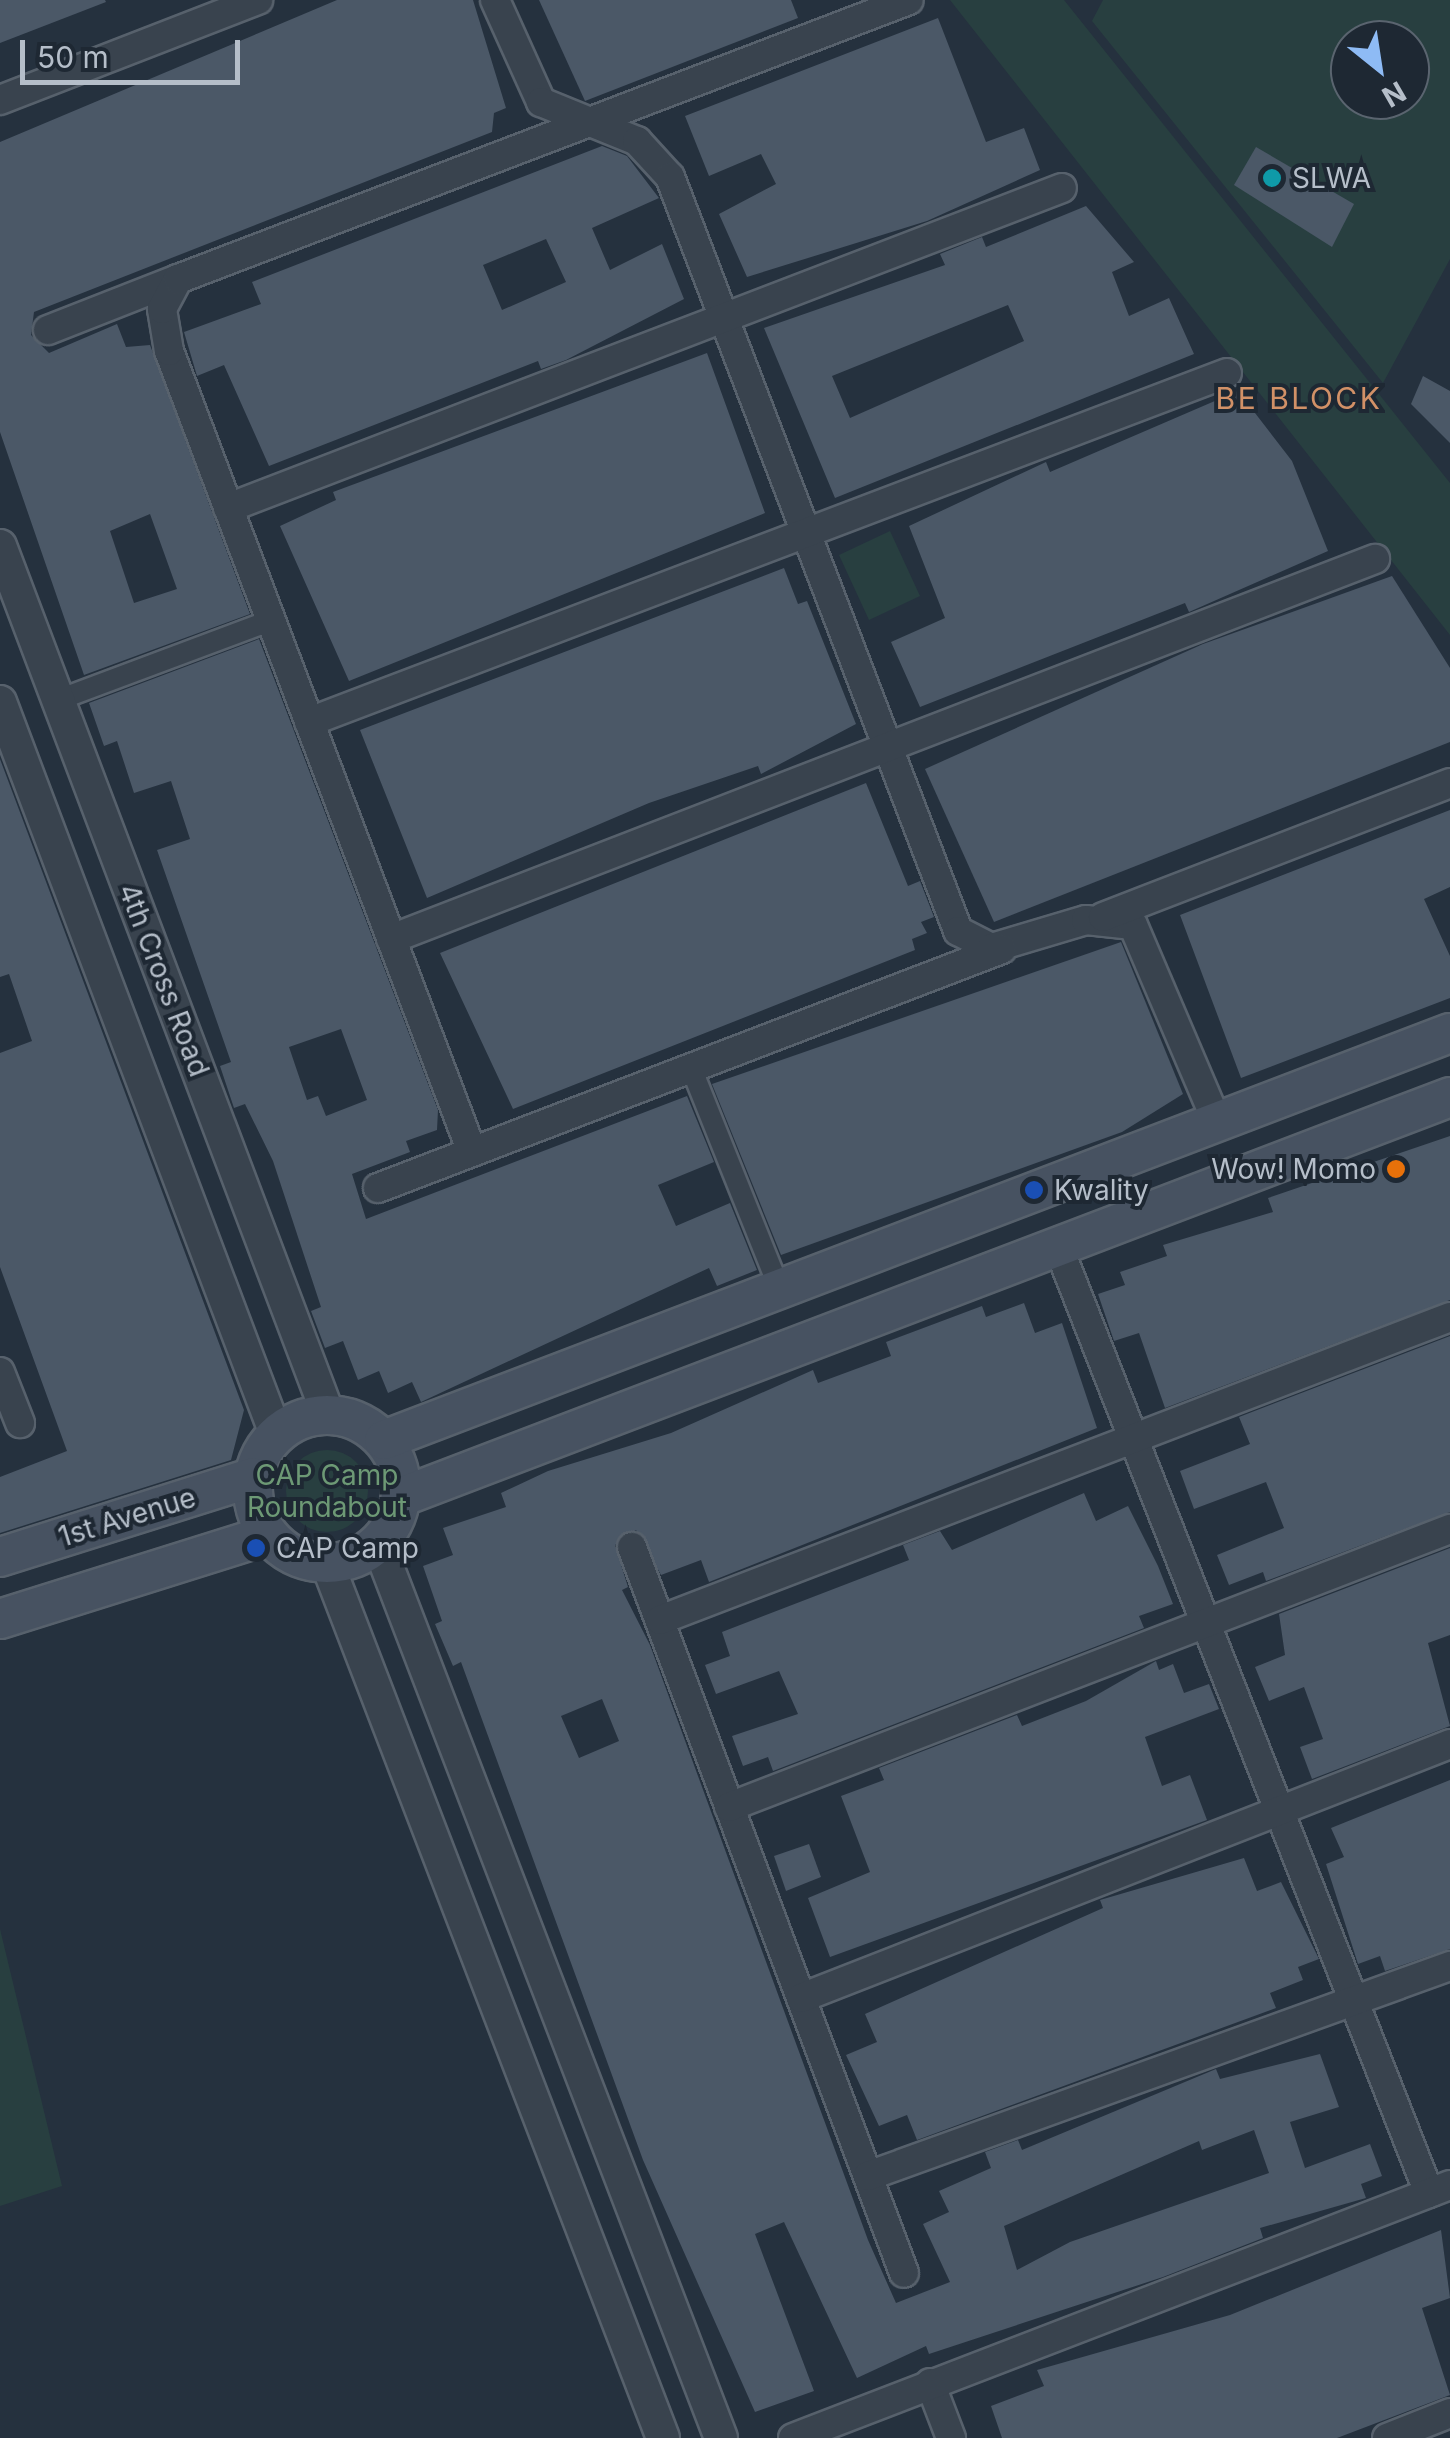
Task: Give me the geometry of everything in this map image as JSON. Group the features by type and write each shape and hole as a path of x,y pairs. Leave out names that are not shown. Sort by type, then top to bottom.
{"main road":[{"path":"268,1536 253,1478 276,1434 328,1414 384,1440 1450,1033"},
{"path":"1355,1069 1374,1126"},
{"path":"0,1619 268,1536 328,1563 378,1543 401,1497 1450,1096"},
{"path":"898,1243 921,1298"},
{"path":"384,1440 401,1497"},
{"name":"1st Avenue","path":"0,1556 253,1478"}],"street":[{"path":"0,100 258,0"},
{"path":"495,0 541,102 637,141 670,176 893,749 958,931 992,948 1101,918 1450,783"},
{"path":"48,330 595,124 910,0"},
{"path":"228,508 728,321 1062,188"},
{"path":"178,279 163,330 472,1152"},
{"path":"309,722 810,536 1227,373"},
{"name":"4th Cross Road","path":"0,546 328,1414"},
{"path":"392,939 893,749 1374,559"},
{"path":"58,700 272,620"},
{"name":"4th Cross Road","path":"0,702 276,1434"},
{"path":"1101,918 1133,925 1149,946 1217,1122"},
{"path":"378,1188 1024,940"},
{"path":"692,1070 779,1288"},
{"path":"156,1115 177,1090 208,1096"},
{"path":"169,1149 190,1162 205,1160 222,1134"},
{"path":"792,2438 1440,2189 1355,2002 1058,1246"},
{"path":"660,1620 1450,1317"},
{"path":"0,1372 20,1422"},
{"path":"730,1806 1450,1529"},
{"path":"378,1543 722,2438"},
{"path":"632,1547 904,2273"},
{"path":"328,1563 663,2438"},
{"path":"801,1998 1450,1744"},
{"path":"868,2176 1307,2011 1355,2002 1450,1966"},
{"path":"930,2383 951,2438"},
{"path":"1388,2438 1450,2413"}],"green space":[{"path":"950,0 1064,0 1450,483 1450,635"},
{"path":"1103,0 1450,0 1450,259 1383,383 1092,21"},
{"path":"890,531 920,596 869,620 839,555"},
{"name":"CAP Camp Roundabout","path":"319,1450 335,1450 361,1468 368,1491 365,1507 356,1520 335,1532 319,1532 293,1514 286,1499 286,1483 304,1457"},
{"path":"0,1929 62,2186 0,2206"}],"building":[{"path":"0,0 105,0 106,2 0,43"},
{"path":"337,0 473,0 506,108 494,113 492,132 34,312 31,335 49,353 117,324 126,347 150,345 250,614 84,675 0,432 0,142","holes":["150,514 177,589 134,603 110,531"]},
{"path":"539,0 791,0 798,18 585,101"},
{"path":"938,18 986,142 1024,128 1040,170 927,221 747,277 719,214 776,184 761,154 709,176 685,116"},
{"path":"602,146 627,156 659,198 592,228 610,270 662,244 684,299 566,360 541,369 538,361 269,466 224,365 197,376 184,332 261,304 252,282","holes":["546,239 566,282 502,310 483,265"]},
{"path":"1256,147 1354,204 1332,247 1234,185"},
{"path":"1086,206 1134,262 1112,272 1129,316 1169,298 1194,354 835,498 764,328 945,265 940,254 982,237 986,247","holes":["1008,305 1024,341 850,418 832,376"]},
{"path":"707,353 765,513 349,681 280,526 336,500 333,492"},
{"path":"1423,376 1450,391 1450,443 1411,404"},
{"path":"1238,391 1292,461 1328,551 1189,612 1185,603 920,707 891,642 945,618 909,526 1046,462 1050,472"},
{"path":"784,568 798,604 807,601 856,724 761,774 758,766 649,803 427,898 360,730"},
{"path":"1392,576 1450,668 1450,742 994,922 925,769 1203,644"},
{"path":"259,639 438,1110 437,1130 406,1141 410,1152 352,1174 366,1219 687,1096 714,1162 658,1185 676,1226 730,1203 757,1270 717,1286 709,1268 421,1402 412,1382 388,1393 379,1371 358,1380 343,1341 325,1348 311,1311 321,1307 273,1161 245,1104 234,1108 220,1066 231,1062 157,850 190,839 171,781 134,793 117,741 104,746 89,703","holes":["341,1029 367,1100 326,1116 318,1096 307,1100 289,1047"]},
{"path":"0,759 244,1410 231,1460 0,1533 0,1477 67,1451 0,1267 0,1053 32,1041 9,974 0,977"},
{"path":"866,783 908,886 920,881 934,917 921,922 927,933 912,939 915,950 513,1109 440,953"},
{"path":"1450,810 1450,887 1424,899 1450,956 1450,998 1241,1078 1180,915"},
{"path":"1121,942 1183,1094 1122,1132 781,1255 712,1084"},
{"path":"1450,1136 1450,1300 1165,1408 1139,1333 1114,1341 1098,1294 1125,1285 1120,1272 1167,1256 1163,1245 1273,1212 1268,1198"},
{"path":"1024,1303 1035,1333 1062,1323 1097,1428 709,1582 701,1560 661,1575 636,1530 615,1545 628,1587 622,1590 650,1645 868,2240 896,2303 950,2282 923,2224 949,2212 939,2191 991,2168 985,2152 1018,2140 1022,2150 1216,2069 1220,2079 1320,2054 1339,2107 1290,2122 1305,2168 1370,2144 1382,2176 1361,2184 1366,2198 1260,2228 1263,2238 1163,2277 929,2354 926,2346 857,2378 784,2222 755,2234 814,2391 755,2412 643,2160 461,1662 453,1666 435,1624 442,1621 423,1566 453,1555 443,1528 506,1507 501,1493 548,1471 671,1433 813,1370 818,1383 891,1356 886,1342 982,1306 986,1317","holes":["602,1699 619,1741 579,1758 561,1716","1254,2130 1269,2173 1070,2242 1017,2270 1004,2226 1199,2141 1202,2150"]},
{"path":"1450,1336 1450,1512 1266,1581 1263,1572 1229,1585 1217,1555 1284,1528 1266,1482 1194,1509 1180,1471 1250,1444 1239,1417"},
{"path":"1084,1493 1096,1521 1128,1506 1158,1566 1173,1604 1139,1616 1144,1628 773,1771 768,1757 743,1766 732,1736 798,1714 779,1671 716,1694 705,1665 730,1656 722,1632 909,1560 903,1545 940,1531 952,1550"},
{"path":"1450,1548 1450,1635 1428,1643 1450,1726 1312,1779 1300,1747 1323,1739 1304,1687 1269,1701 1255,1667 1285,1655 1279,1614"},
{"path":"1156,1661 1159,1670 1173,1664 1184,1693 1209,1684 1219,1709 1145,1737 1162,1786 1190,1775 1207,1820 830,1957 808,1898 870,1872 841,1796 884,1780 879,1768 1017,1715 1022,1726 1086,1701"},
{"path":"1450,1780 1450,1949 1385,1971 1380,1956 1358,1964 1326,1864 1344,1857 1331,1828"},
{"path":"809,1844 821,1877 786,1891 774,1856"},
{"path":"1244,1858 1257,1891 1281,1882 1319,1959 1298,1967 1303,1980 1270,1993 1276,2008 917,2140 907,2115 879,2126 846,2055 877,2042 865,2014 1103,1908 1100,1900"},
{"path":"1441,2230 1450,2298 1422,2308 1450,2395 1337,2438 1002,2438 991,2406 1044,2386 1037,2370 1230,2315"}],"place":[{"name":"SLWA","path":"1272,178"},
{"name":"Wow! Momo","path":"1396,1169"},
{"name":"Kwality","path":"1034,1190"},
{"name":"CAP Camp","path":"256,1548"}],"district":[{"name":"BE BLOCK","path":"1299,398"}]}
